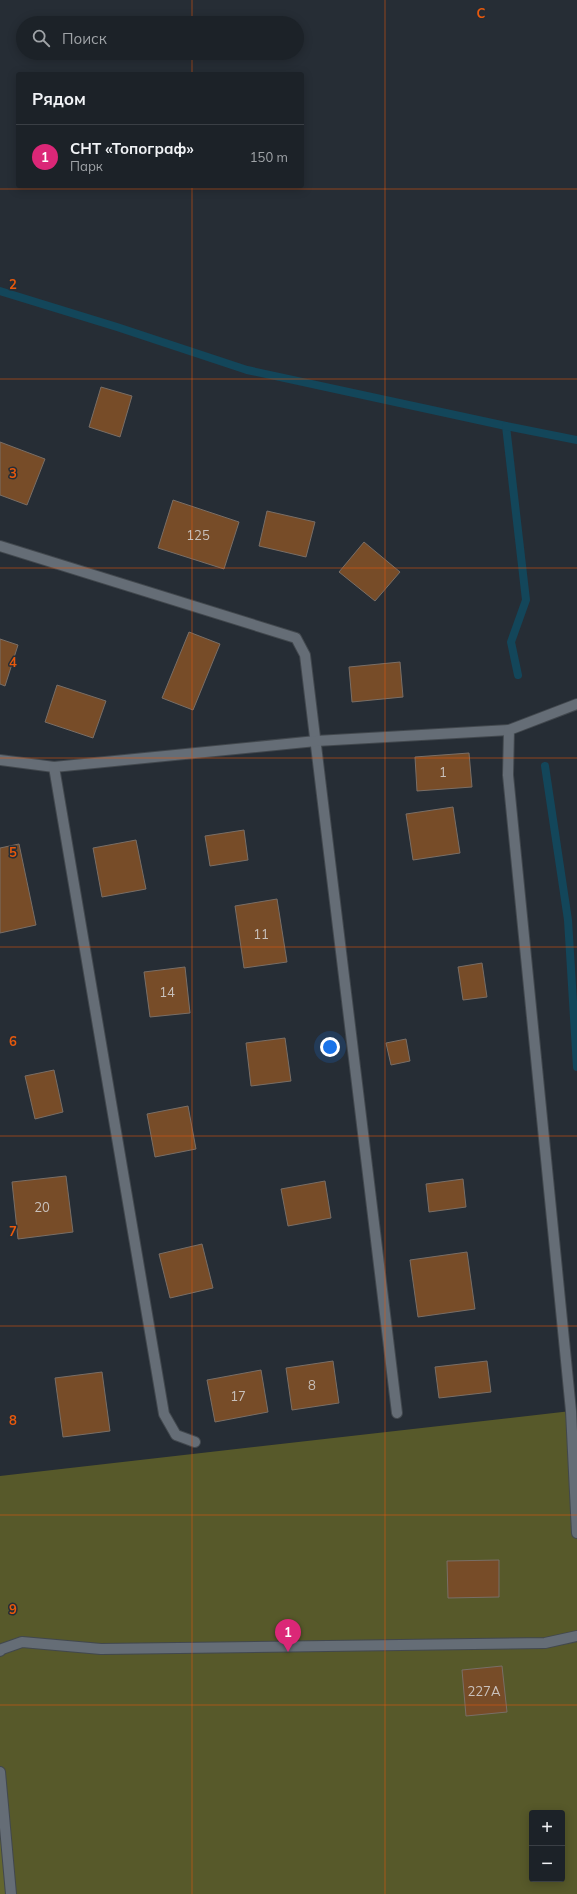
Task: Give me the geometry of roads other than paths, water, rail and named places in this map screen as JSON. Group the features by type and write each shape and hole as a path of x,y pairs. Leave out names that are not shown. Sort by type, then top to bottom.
{"street":[{"path":"0,546 296,638 305,655 397,1412"},
{"path":"0,760 54,767 316,741 509,730 577,704"},
{"path":"509,730 508,775 571,1411 577,1532"},
{"path":"54,767 164,1414 176,1435 195,1442"},
{"path":"0,1652 2,1649 22,1642 101,1649 545,1643 577,1636"},
{"path":"0,1772 11,1894"}],"waterway":[{"path":"0,291 117,327 247,370 506,426 526,600 511,642 518,675"},
{"path":"506,426 577,440"},
{"path":"545,766 568,920 577,1067"}],"place":[{"name":"СНТ «Топограф»","path":"288,1652"}]}
